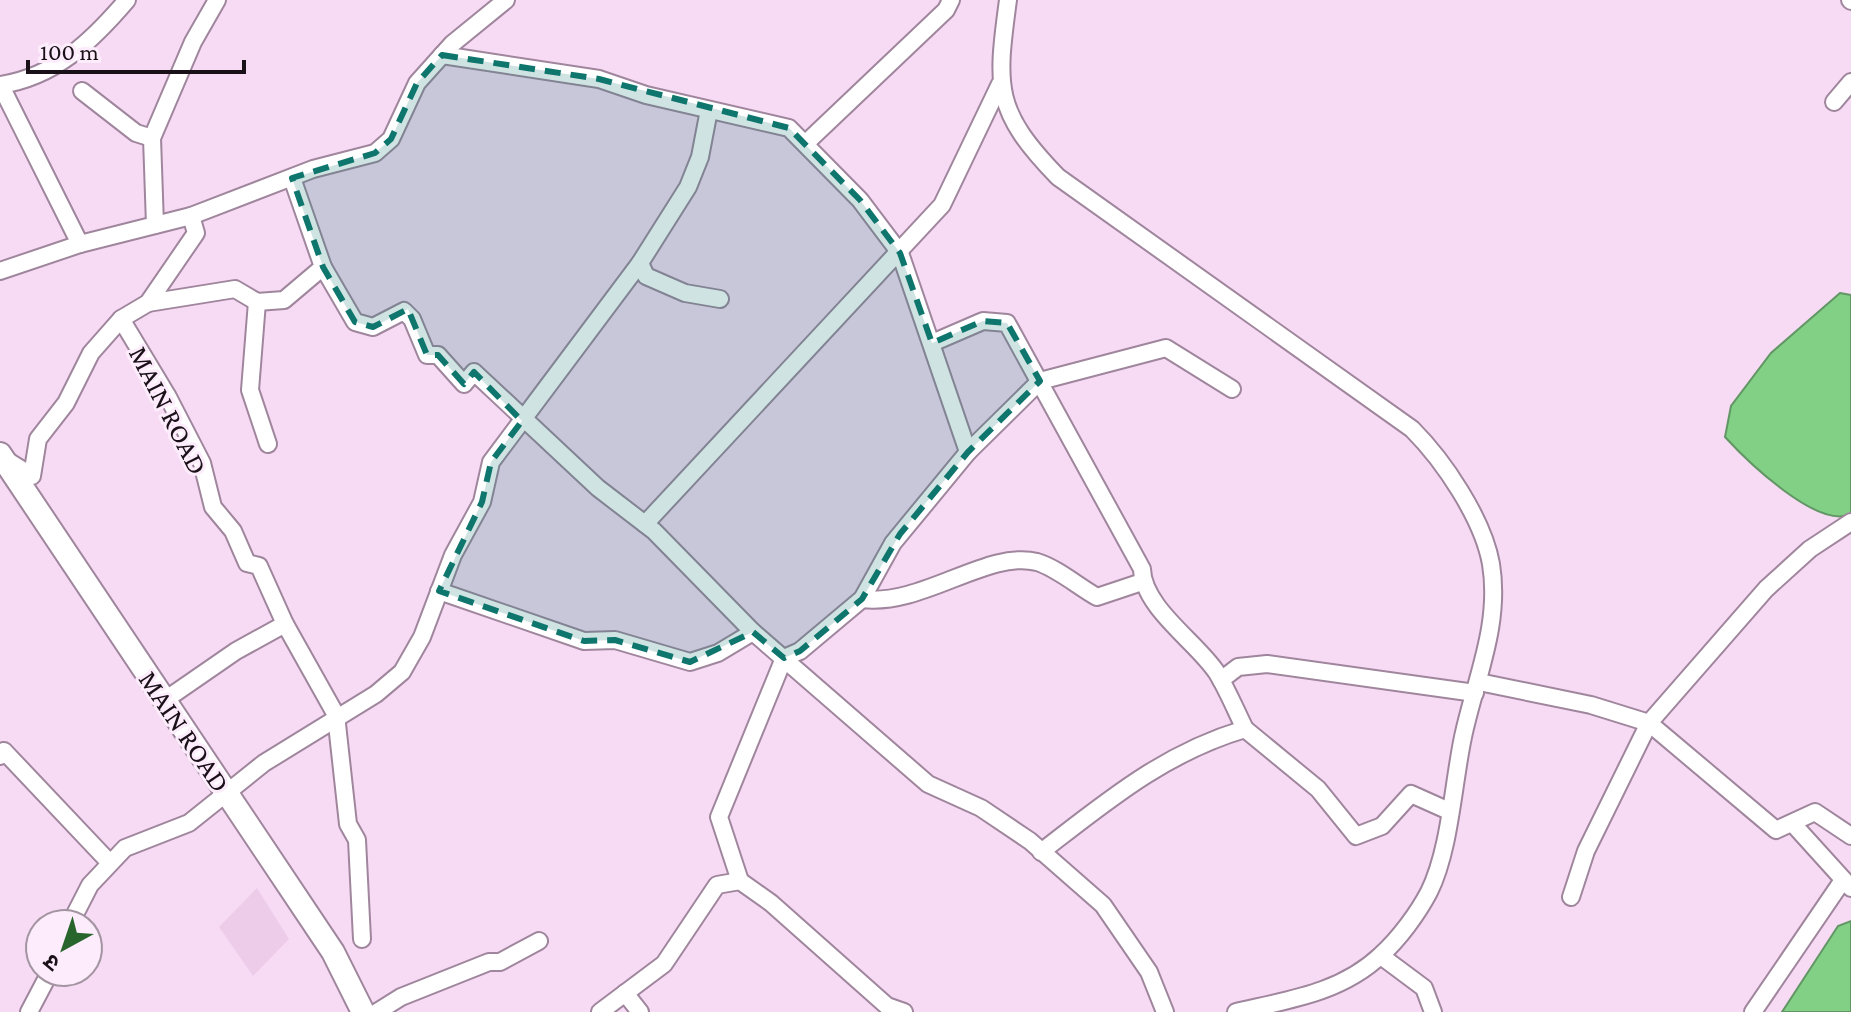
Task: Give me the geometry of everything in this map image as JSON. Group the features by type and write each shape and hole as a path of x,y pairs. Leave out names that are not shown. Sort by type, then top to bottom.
{"street":[{"path":"80,244 0,85 66,60 95,37 127,0"},
{"path":"155,225 152,138 193,42 217,0"},
{"path":"0,271 80,244 191,216 313,169 375,153 391,139 417,83 442,55 506,0"},
{"path":"806,143 946,10 951,0"},
{"path":"1008,0 1000,84 1007,114 1026,144 1058,177 1378,403 1435,452 1461,494 1491,562 1492,618 1429,891 1381,956 1326,991 1236,1012"},
{"path":"442,55 599,79 709,110 789,128 860,200 900,253 968,452"},
{"path":"1834,102 1851,82"},
{"path":"645,524 942,205 1000,84"},
{"path":"82,91 136,133 152,138"},
{"path":"78,908 90,885 125,848 189,823 264,763 336,715 376,694 402,672 422,637 453,555 482,502 491,462 640,263 688,187 700,157 709,110"},
{"path":"292,178 323,267 355,322 373,327 404,311 412,319 427,355 438,355 464,384 474,372 522,421 645,524 753,632 928,784 981,808 1041,852 1103,905 1149,972 1165,1012"},
{"path":"148,303 196,233 191,216"},
{"path":"640,263 646,276 685,293 720,299"},
{"path":"1,457 32,476 38,439 66,403 91,353 121,319 148,303 235,289 257,302 284,300 323,267"},
{"path":"257,302 250,390 268,444"},
{"name":"MAIN ROAD","path":"121,319 168,397 202,463 213,507 233,531 247,563 259,566 285,624 236,651 165,700"},
{"path":"932,343 983,321 1007,323 1142,569 1142,582 1221,680 1245,729 1318,789 1356,836 1382,826 1411,794 1449,811"},
{"path":"904,1012 887,1006 771,903 740,881 719,817 784,658 800,651 862,599 893,543 968,452 1040,381 1166,348 1232,389"},
{"name":"MAIN ROAD","path":"1,457 333,952 363,1012"},
{"path":"1571,897 1586,851 1649,723 1766,589 1847,529"},
{"path":"862,599 904,599 1010,560 1038,562 1097,597 1142,582"},
{"path":"439,591 584,641 615,640 690,662 718,653 753,632"},
{"path":"285,624 336,715 348,824 357,840 362,939"},
{"path":"1221,680 1238,667 1267,664 1576,701 1649,723 1776,830 1794,825 1815,812 1851,836"},
{"path":"1041,852 1133,780 1203,741 1245,729"},
{"path":"0,756 4,751 110,863"},
{"path":"1753,1012 1847,884 1794,825"},
{"path":"600,1012 664,964 717,885 740,881"},
{"path":"377,1012 401,997 489,962 500,962 539,941"},
{"path":"1381,956 1424,988 1433,1012"},
{"path":"34,1009 43,988"},
{"path":"625,993 640,1012"}],"highlighted area":[{"path":"442,55 599,79 789,128 860,200 900,253 932,343 983,321 1007,323 1040,381 968,452 900,534 862,599 800,651 784,658 753,632 690,662 615,640 584,641 439,591 482,502 491,462 522,421 474,372 464,384 438,355 427,355 408,309 373,327 355,322 323,267 292,178 375,153 391,139 417,83"}],"shaded area":[{"path":"1840,293 1851,295 1851,514 1837,516 1802,503 1766,476 1725,437 1731,406 1771,353"},
{"path":"257,888 289,939 253,976 219,927"},
{"path":"1851,921 1851,1012 1782,1012 1838,926"}]}
